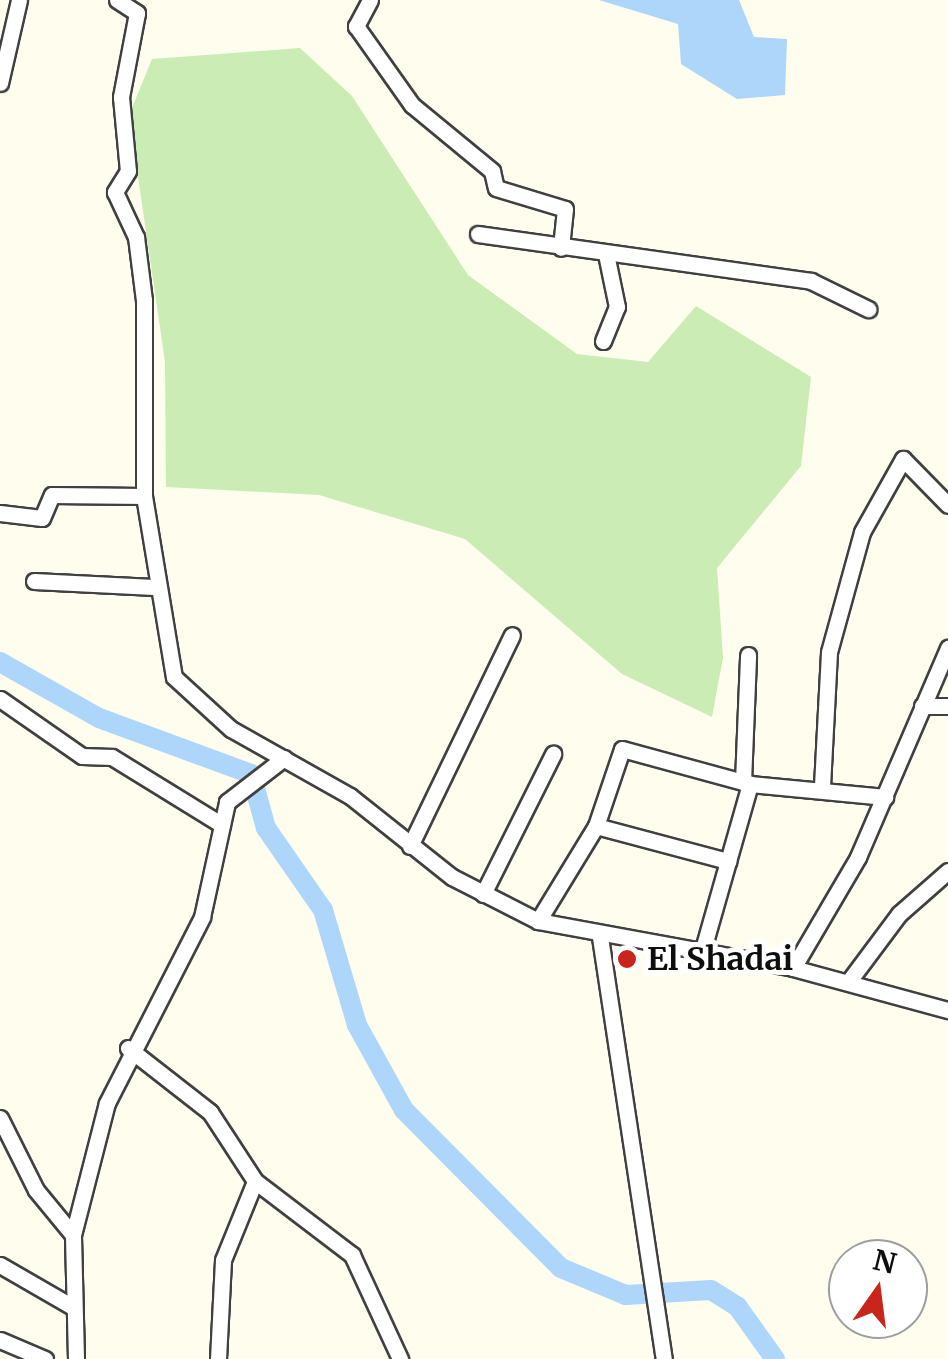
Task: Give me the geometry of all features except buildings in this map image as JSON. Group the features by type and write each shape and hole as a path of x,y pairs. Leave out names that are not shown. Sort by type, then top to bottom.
{"street":[{"path":"0,83 19,0"},
{"path":"118,0 137,13 121,96 128,171 115,192 136,237 144,300 144,496 154,588 174,677 230,728 350,796 410,846 483,894 538,921 600,937 704,949 793,968 948,1010"},
{"path":"370,0 356,26 412,105 492,171 496,188 565,209 561,248"},
{"path":"478,234 817,283 868,309"},
{"path":"603,342 617,307 606,254"},
{"path":"822,786 829,652 862,532 903,460 948,504"},
{"path":"0,513 42,518 52,494 144,496"},
{"path":"34,581 154,588"},
{"path":"410,846 512,635"},
{"path":"793,968 886,798 948,648"},
{"path":"704,949 747,783 748,654"},
{"path":"0,699 82,756 112,756 222,825"},
{"path":"922,706 948,706"},
{"path":"538,921 596,826 622,750 747,783 822,786 886,798"},
{"path":"483,894 553,754"},
{"path":"76,1359 71,1306 73,1235 128,1048 206,906 227,802 284,758"},
{"path":"596,826 728,861"},
{"path":"849,981 899,914 948,871"},
{"path":"600,937 664,1359"},
{"path":"128,1048 210,1112 255,1181 352,1254 395,1356"},
{"path":"0,1118 7,1155 73,1235"},
{"path":"218,1359 223,1260 255,1181"},
{"path":"0,1265 71,1306"},
{"path":"0,1340 45,1359"}],"green space":[{"path":"300,48 352,96 468,275 577,354 648,362 696,306 811,377 801,466 717,568 723,658 712,717 622,674 465,539 319,495 166,487 165,362 129,115 152,59"}],"water":[{"path":"599,0 739,0 754,37 787,39 785,95 737,99 681,64 678,24"}],"waterway":[{"path":"0,662 99,718 251,774 266,828 323,910 357,1025 404,1110 561,1268 626,1295 711,1290 737,1306 775,1359"}],"place":[{"name":"El Shadai","path":"627,959"}]}
